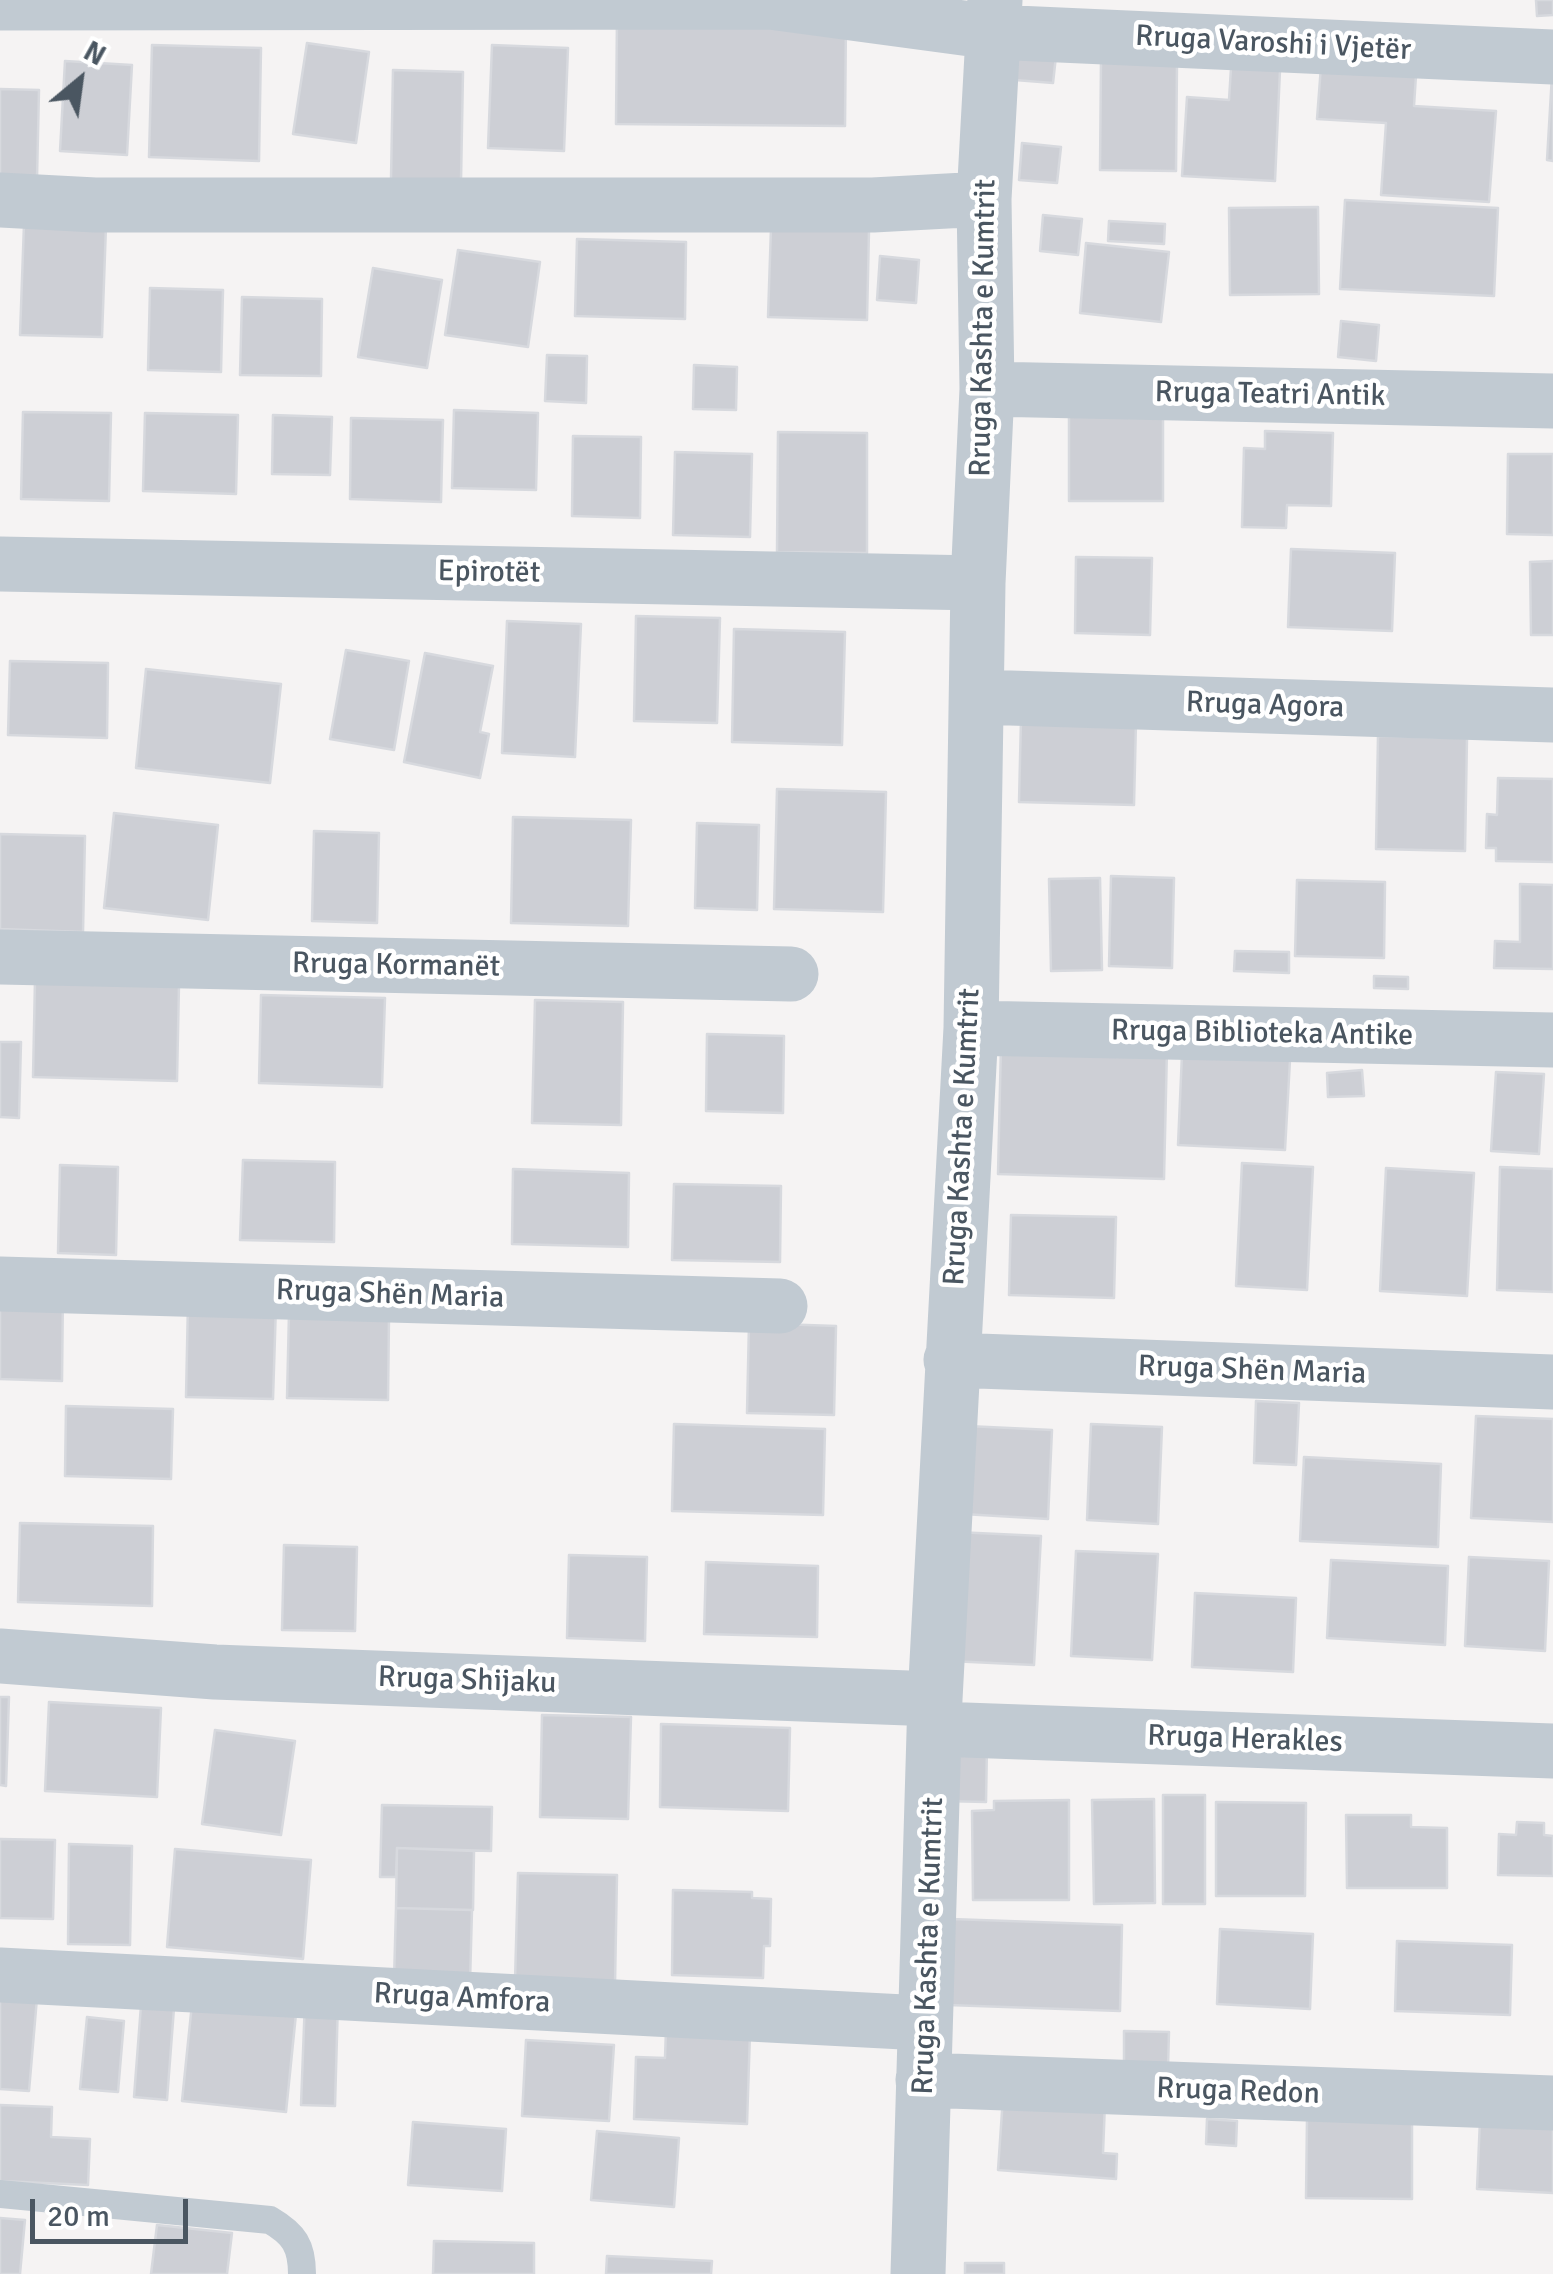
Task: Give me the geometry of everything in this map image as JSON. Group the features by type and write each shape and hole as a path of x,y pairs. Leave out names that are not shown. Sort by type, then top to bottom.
{"street":[{"name":"Rruga Varoshi i Vjetër","path":"0,3 770,2 1553,57"},
{"name":"Rruga Kashta e Kumtrit","path":"918,2274 924,2023 951,1360 971,1028 978,583 987,390 984,199 994,16"},
{"path":"0,200 134,205 873,204 984,199"},
{"name":"Rruga Teatri Antik","path":"987,390 1553,401"},
{"name":"Epirotët","path":"0,564 978,583"},
{"name":"Rruga Agora","path":"978,696 1553,714"},
{"name":"Rruga Kormanët","path":"0,957 791,974"},
{"name":"Rruga Biblioteka Antike","path":"971,1028 1553,1040"},
{"name":"Rruga Shën Maria","path":"0,1284 780,1306"},
{"name":"Rruga Shën Maria","path":"951,1360 1553,1382"},
{"name":"Rruga Shijaku","path":"0,1656 936,1714"},
{"name":"Rruga Herakles","path":"936,1714 1553,1751"},
{"name":"Rruga Amfora","path":"0,1976 924,2023"},
{"name":"Rruga Redon","path":"924,2080 1553,2104"}],"lane":[{"path":"0,2194 270,2220 289,2231 302,2252 302,2274"}],"building":[{"path":"1536,0 1553,0 1553,15 1537,16"},
{"path":"617,17 846,19 845,126 616,124"},
{"path":"307,43 369,52 356,143 293,134"},
{"path":"1018,43 1057,47 1053,83 1015,80"},
{"path":"152,45 261,48 259,161 149,157"},
{"path":"492,45 568,48 564,151 488,148"},
{"path":"1322,53 1417,60 1414,106 1496,111 1489,202 1381,195 1386,123 1317,119"},
{"path":"1101,60 1177,61 1176,171 1100,170"},
{"path":"65,61 132,65 127,155 60,151"},
{"path":"1231,68 1280,70 1275,181 1182,176 1187,97 1229,100"},
{"path":"393,70 463,72 461,181 391,179"},
{"path":"1553,75 1553,161 1547,160"},
{"path":"0,89 39,90 37,178 0,177"},
{"path":"1022,143 1061,147 1057,183 1019,180"},
{"path":"1345,200 1498,208 1494,296 1340,289"},
{"path":"1318,207 1319,294 1230,295 1229,208"},
{"path":"1043,215 1082,219 1078,255 1040,251"},
{"path":"1109,221 1165,224 1164,244 1108,241"},
{"path":"24,224 106,226 102,337 20,335"},
{"path":"771,228 869,230 867,320 768,317"},
{"path":"577,239 686,242 685,319 575,316"},
{"path":"1086,243 1169,252 1161,322 1080,313"},
{"path":"458,250 540,262 528,347 445,335"},
{"path":"880,256 919,260 916,303 877,300"},
{"path":"373,268 442,280 427,368 358,357"},
{"path":"150,288 223,290 221,372 148,370"},
{"path":"242,297 322,299 321,376 240,375"},
{"path":"1341,321 1379,325 1376,361 1338,357"},
{"path":"547,355 587,356 586,403 545,401"},
{"path":"694,365 737,367 736,410 693,409"},
{"path":"454,410 538,413 536,490 452,488"},
{"path":"23,412 111,413 109,501 21,499"},
{"path":"145,413 238,415 236,494 143,491"},
{"path":"1069,414 1163,414 1163,501 1069,501"},
{"path":"273,415 332,417 330,475 272,474"},
{"path":"351,418 443,420 441,502 350,499"},
{"path":"1265,431 1333,433 1331,506 1287,505 1286,528 1242,527 1244,448 1265,449"},
{"path":"778,432 867,433 867,553 777,552"},
{"path":"573,436 641,437 640,518 572,516"},
{"path":"675,452 752,454 750,537 673,535"},
{"path":"1508,454 1553,454 1553,535 1507,534"},
{"path":"1291,549 1395,553 1392,631 1288,627"},
{"path":"1076,557 1152,558 1150,635 1075,633"},
{"path":"1553,561 1553,635 1531,635 1530,562"},
{"path":"636,616 720,618 717,723 634,721"},
{"path":"507,621 581,624 575,757 502,753"},
{"path":"734,629 845,632 842,745 732,742"},
{"path":"346,650 409,661 394,750 330,739"},
{"path":"425,653 493,666 480,732 489,734 480,778 404,762"},
{"path":"10,661 108,663 107,738 8,735"},
{"path":"146,669 281,684 270,783 136,768"},
{"path":"1021,719 1136,722 1134,805 1019,802"},
{"path":"1378,736 1467,738 1465,851 1376,849"},
{"path":"1498,778 1553,779 1553,862 1496,861 1496,848 1486,848 1487,814 1497,815"},
{"path":"777,789 886,792 883,912 774,909"},
{"path":"114,813 218,825 208,920 104,908"},
{"path":"513,817 631,820 628,926 511,923"},
{"path":"697,823 759,825 757,910 695,908"},
{"path":"314,831 379,833 377,923 312,921"},
{"path":"0,834 85,836 83,932 0,929"},
{"path":"1111,876 1174,878 1172,968 1109,966"},
{"path":"1100,878 1102,970 1051,971 1049,879"},
{"path":"1297,880 1385,882 1384,958 1295,956"},
{"path":"1520,884 1553,885 1553,969 1494,968 1495,941 1520,942"},
{"path":"1235,951 1289,952 1289,973 1234,971"},
{"path":"1374,976 1408,977 1408,989 1374,988"},
{"path":"35,980 179,984 177,1081 33,1077"},
{"path":"261,995 385,998 382,1087 259,1083"},
{"path":"535,1000 623,1002 621,1125 532,1123"},
{"path":"707,1034 784,1036 783,1113 706,1111"},
{"path":"0,1042 21,1042 19,1118 0,1117"},
{"path":"1001,1044 1167,1049 1164,1179 998,1174"},
{"path":"1182,1054 1290,1060 1285,1150 1178,1145"},
{"path":"1362,1070 1364,1096 1328,1097 1327,1073"},
{"path":"1496,1072 1544,1074 1539,1154 1491,1151"},
{"path":"243,1160 335,1162 334,1242 240,1240"},
{"path":"1242,1163 1313,1167 1307,1290 1236,1286"},
{"path":"60,1165 118,1167 116,1255 58,1253"},
{"path":"1500,1167 1553,1169 1553,1292 1497,1290"},
{"path":"1386,1168 1474,1173 1467,1296 1380,1291"},
{"path":"513,1169 629,1173 628,1247 512,1244"},
{"path":"674,1184 781,1186 780,1262 672,1260"},
{"path":"1011,1215 1116,1217 1114,1298 1009,1295"},
{"path":"0,1288 63,1289 62,1381 0,1379"},
{"path":"188,1302 276,1305 273,1399 186,1397"},
{"path":"289,1313 389,1316 388,1400 287,1398"},
{"path":"749,1323 836,1326 834,1415 747,1413"},
{"path":"1256,1401 1299,1403 1296,1465 1254,1463"},
{"path":"66,1406 173,1409 171,1479 65,1476"},
{"path":"1476,1416 1553,1419 1553,1522 1471,1518"},
{"path":"674,1424 825,1429 823,1515 672,1511"},
{"path":"1091,1424 1162,1427 1158,1524 1087,1520"},
{"path":"967,1426 1052,1430 1048,1519 963,1514"},
{"path":"1304,1457 1441,1464 1438,1547 1300,1541"},
{"path":"20,1523 153,1526 152,1606 18,1602"},
{"path":"956,1532 1041,1536 1034,1665 950,1661"},
{"path":"284,1545 357,1547 355,1631 282,1630"},
{"path":"1076,1551 1158,1554 1152,1660 1071,1656"},
{"path":"569,1555 647,1557 645,1641 567,1638"},
{"path":"1469,1557 1549,1561 1545,1651 1465,1646"},
{"path":"1331,1560 1448,1566 1445,1645 1327,1638"},
{"path":"706,1562 818,1566 817,1637 704,1634"},
{"path":"1195,1593 1296,1598 1293,1672 1192,1667"},
{"path":"0,1697 9,1697 6,1786 0,1785"},
{"path":"49,1702 161,1708 157,1797 45,1791"},
{"path":"542,1715 631,1717 628,1819 540,1817"},
{"path":"661,1724 790,1728 788,1811 660,1807"},
{"path":"215,1730 295,1741 281,1835 202,1824"},
{"path":"944,1745 987,1746 986,1802 943,1801"},
{"path":"1163,1795 1205,1795 1205,1904 1163,1904"},
{"path":"1154,1799 1155,1903 1094,1904 1092,1800"},
{"path":"1069,1800 1069,1900 973,1900 972,1811 994,1810 994,1801"},
{"path":"1216,1802 1306,1803 1305,1896 1216,1896"},
{"path":"382,1805 492,1807 491,1851 397,1848 396,1877 380,1877"},
{"path":"1346,1815 1411,1815 1411,1827 1447,1828 1447,1888 1347,1888"},
{"path":"1517,1822 1544,1823 1544,1835 1553,1836 1553,1876 1498,1875 1499,1834 1516,1835"},
{"path":"0,1839 55,1840 53,1919 0,1918"},
{"path":"69,1844 132,1846 130,1945 68,1944"},
{"path":"397,1848 474,1851 473,1910 396,1908"},
{"path":"175,1849 311,1860 303,1959 167,1947"},
{"path":"518,1873 617,1875 615,1984 515,1981"},
{"path":"673,1890 752,1892 752,1898 771,1899 770,1946 764,1946 763,1978 672,1975"},
{"path":"396,1908 472,1910 470,1982 394,1980"},
{"path":"951,1919 1122,1925 1120,2011 948,2005"},
{"path":"1220,1929 1313,1934 1310,2009 1217,2004"},
{"path":"1397,1941 1512,1945 1510,2015 1395,2011"},
{"path":"142,1992 175,1995 167,2100 134,2097"},
{"path":"193,1994 297,2004 286,2112 182,2101"},
{"path":"0,1995 37,1998 29,2091 0,2089"},
{"path":"305,2000 338,2001 335,2106 301,2105"},
{"path":"87,2017 124,2021 118,2092 80,2089"},
{"path":"666,2029 750,2033 747,2124 634,2119 636,2057 665,2058"},
{"path":"1124,2031 1169,2032 1168,2067 1124,2066"},
{"path":"526,2040 614,2045 609,2121 522,2116"},
{"path":"1003,2097 1105,2103 1103,2153 1117,2154 1116,2179 998,2170"},
{"path":"0,2105 52,2107 51,2137 90,2139 88,2185 0,2181"},
{"path":"1207,2119 1237,2121 1236,2146 1206,2144"},
{"path":"1307,2119 1412,2121 1412,2199 1306,2198"},
{"path":"1480,2120 1553,2124 1553,2193 1477,2189"},
{"path":"413,2122 506,2129 502,2191 408,2185"},
{"path":"597,2131 679,2138 674,2207 591,2200"},
{"path":"0,2218 25,2220 20,2274 0,2274"},
{"path":"157,2225 232,2233 227,2274 151,2274"},
{"path":"434,2241 534,2243 534,2274 433,2274"},
{"path":"607,2256 712,2261 711,2274 606,2274"},
{"path":"965,2263 1004,2263 1004,2274 965,2274"}]}
